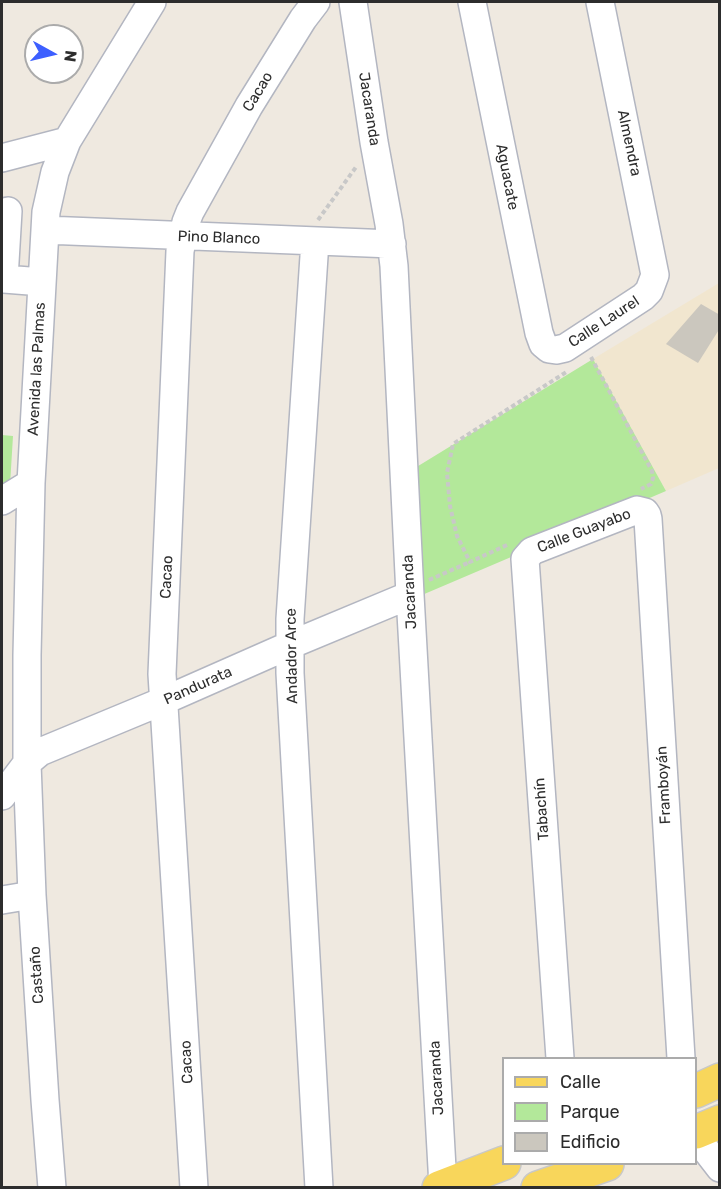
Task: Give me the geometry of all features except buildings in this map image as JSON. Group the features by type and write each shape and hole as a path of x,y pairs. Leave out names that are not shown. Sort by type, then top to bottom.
{"main road":[{"path":"697,1091 720,1080"},
{"path":"697,1132 720,1122"},
{"path":"441,1187 502,1164"},
{"path":"538,1188 604,1165"}],"street":[{"name":"Avenida las Palmas","path":"27,763 31,483 46,221 55,172 67,141 152,2"},
{"name":"Cacao","path":"194,1188 163,701 180,250 190,212 249,106 316,2"},
{"name":"Jacaranda","path":"353,2 392,244 441,1187"},
{"name":"Aguacate","path":"472,2 539,333 543,344 549,349"},
{"name":"Almendra","path":"600,2 654,266 653,284"},
{"path":"2,158 67,141"},
{"path":"5,211 3,279 42,282"},
{"name":"Pino Blanco","path":"5,211 46,221 183,237 392,244"},
{"name":"Andador Arce","path":"315,241 290,619 290,674 319,1188"},
{"name":"Calle Laurel","path":"549,349 565,348 643,297 650,291 653,284"},
{"path":"2,501 31,483"},
{"name":"Calle Guayabo","path":"517,551 532,551 637,510 639,502"},
{"name":"Framboyán","path":"639,502 648,515 681,1057"},
{"name":"Tabachín","path":"517,551 560,1057"},
{"name":"Pandurata","path":"2,796 27,763 40,752 163,701 410,592"},
{"name":"Castaño","path":"27,763 32,895 52,1188"},
{"path":"2,900 32,895"},
{"path":"697,1138 720,1168"}],"path":[{"path":"315,241 319,218 374,142"},
{"path":"583,336 591,357 652,471 651,484 639,502"},
{"path":"470,561 457,536 450,506 447,473 453,444 571,369"},
{"path":"410,592 470,561 517,551"}],"shaded area":[{"path":"719,283 719,468 666,491 593,359"}],"green space":[{"path":"593,359 666,491 422,595 410,471"},
{"path":"2,435 13,436 10,485 2,490"}]}
